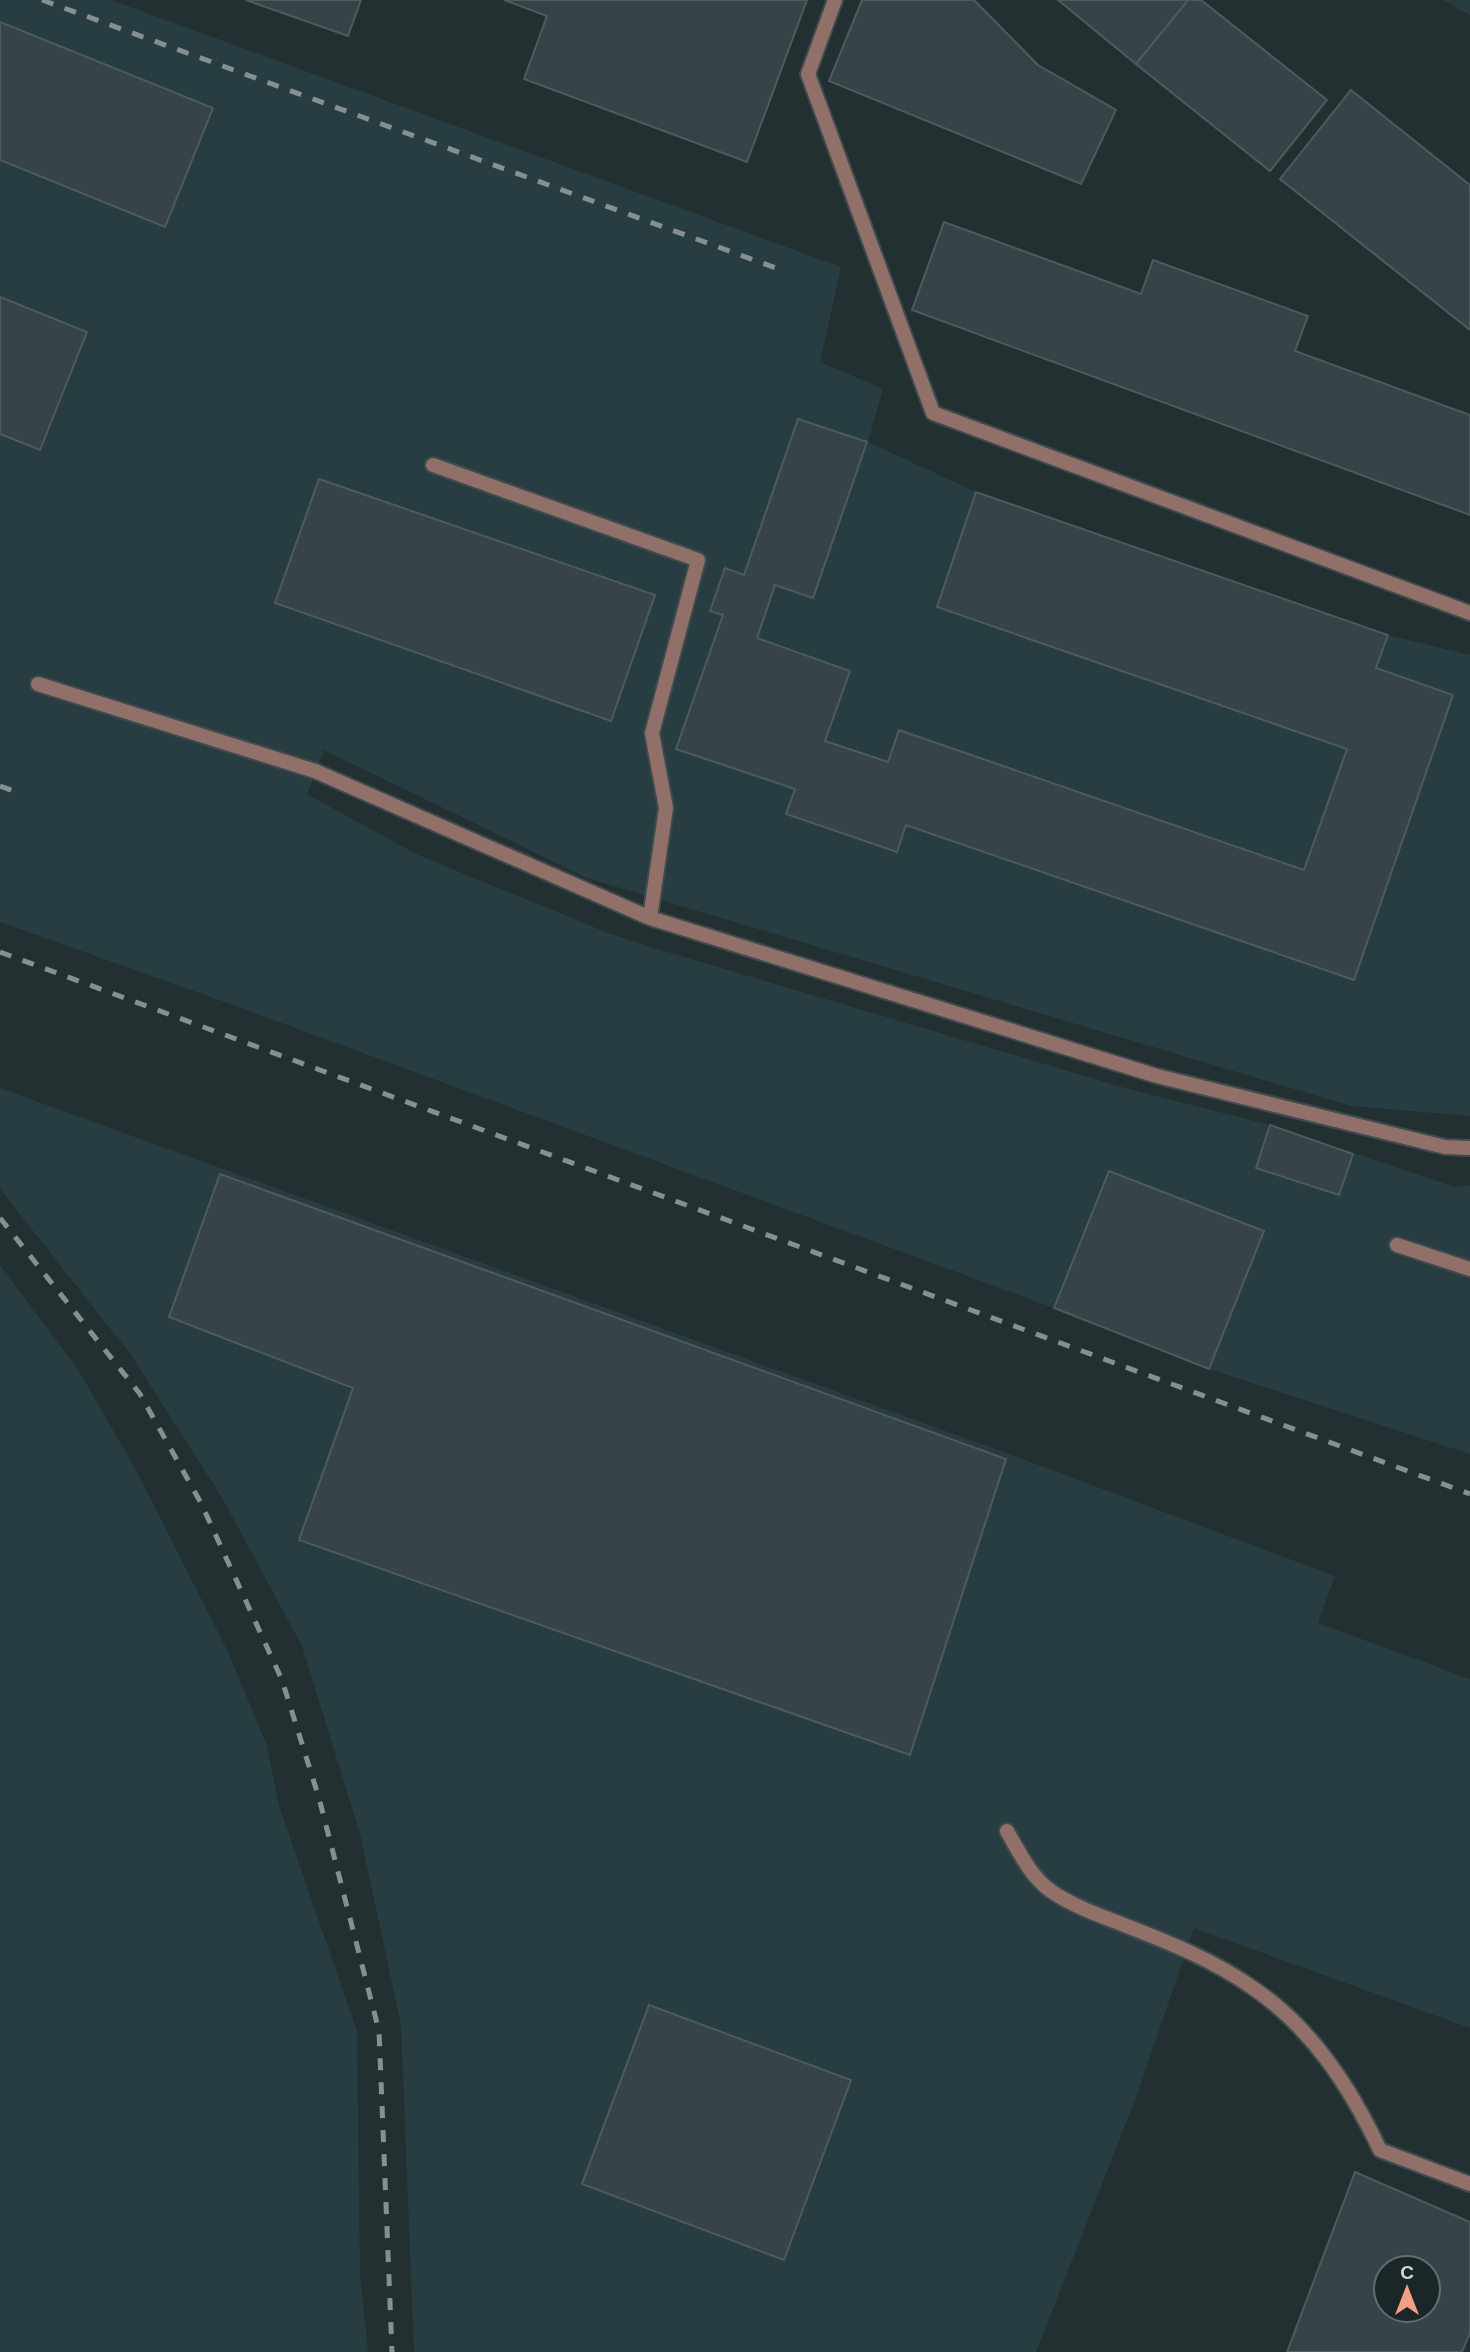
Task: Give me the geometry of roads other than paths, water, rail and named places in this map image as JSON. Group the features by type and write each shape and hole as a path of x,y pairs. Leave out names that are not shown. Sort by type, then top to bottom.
{"lane":[{"path":"835,0 808,74 933,413 1470,613"},
{"path":"433,465 698,560 652,733 666,808 650,918"},
{"path":"38,684 315,771 650,918 1157,1076 1445,1147 1470,1148"},
{"path":"1397,1245 1470,1269"},
{"path":"1007,1831 1030,1870 1050,1890 1078,1906 1183,1949 1223,1969 1253,1987 1290,2017 1314,2041 1337,2074 1360,2109 1380,2150 1470,2184"}],"railway":[{"path":"42,0 784,271"},
{"path":"0,786 16,792"},
{"path":"0,952 1470,1494"},
{"path":"0,1218 140,1394 201,1503 282,1680 319,1798 379,2031 392,2352"}]}
